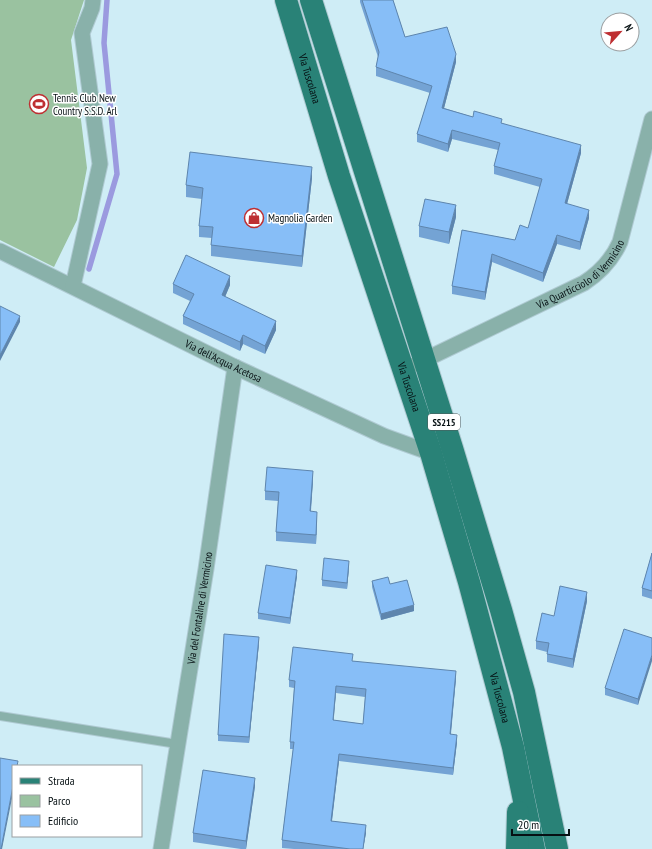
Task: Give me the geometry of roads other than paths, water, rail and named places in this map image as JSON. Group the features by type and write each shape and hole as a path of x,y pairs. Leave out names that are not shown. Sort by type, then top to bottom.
{"main road":[{"name":"Via Tuscolana","path":"286,0 339,176 431,453 469,582 513,747 534,849"},
{"name":"Via Tuscolana","path":"311,0 398,272 524,692 557,849"},
{"path":"517,849 520,781"}],"street":[{"path":"73,286 100,164 82,33 92,8 93,0"},
{"name":"Via Quarticciolo di Vermicino","path":"404,369 584,283 605,267 616,253 623,232 652,119"},
{"name":"Via dell'Acqua Acetosa","path":"0,251 235,367 384,436 431,453"},
{"name":"Via del Fontaline di Vermicino","path":"161,849 206,569 235,367"},
{"path":"431,453 452,448"}],"lane":[{"path":"0,716 177,744"}],"waterway":[{"path":"89,269 117,174 104,43 107,0"}],"place":[{"name":"Tennis Club New Country S.S.D. Arl","path":"39,104"},
{"name":"Magnolia Garden","path":"254,218"}]}
